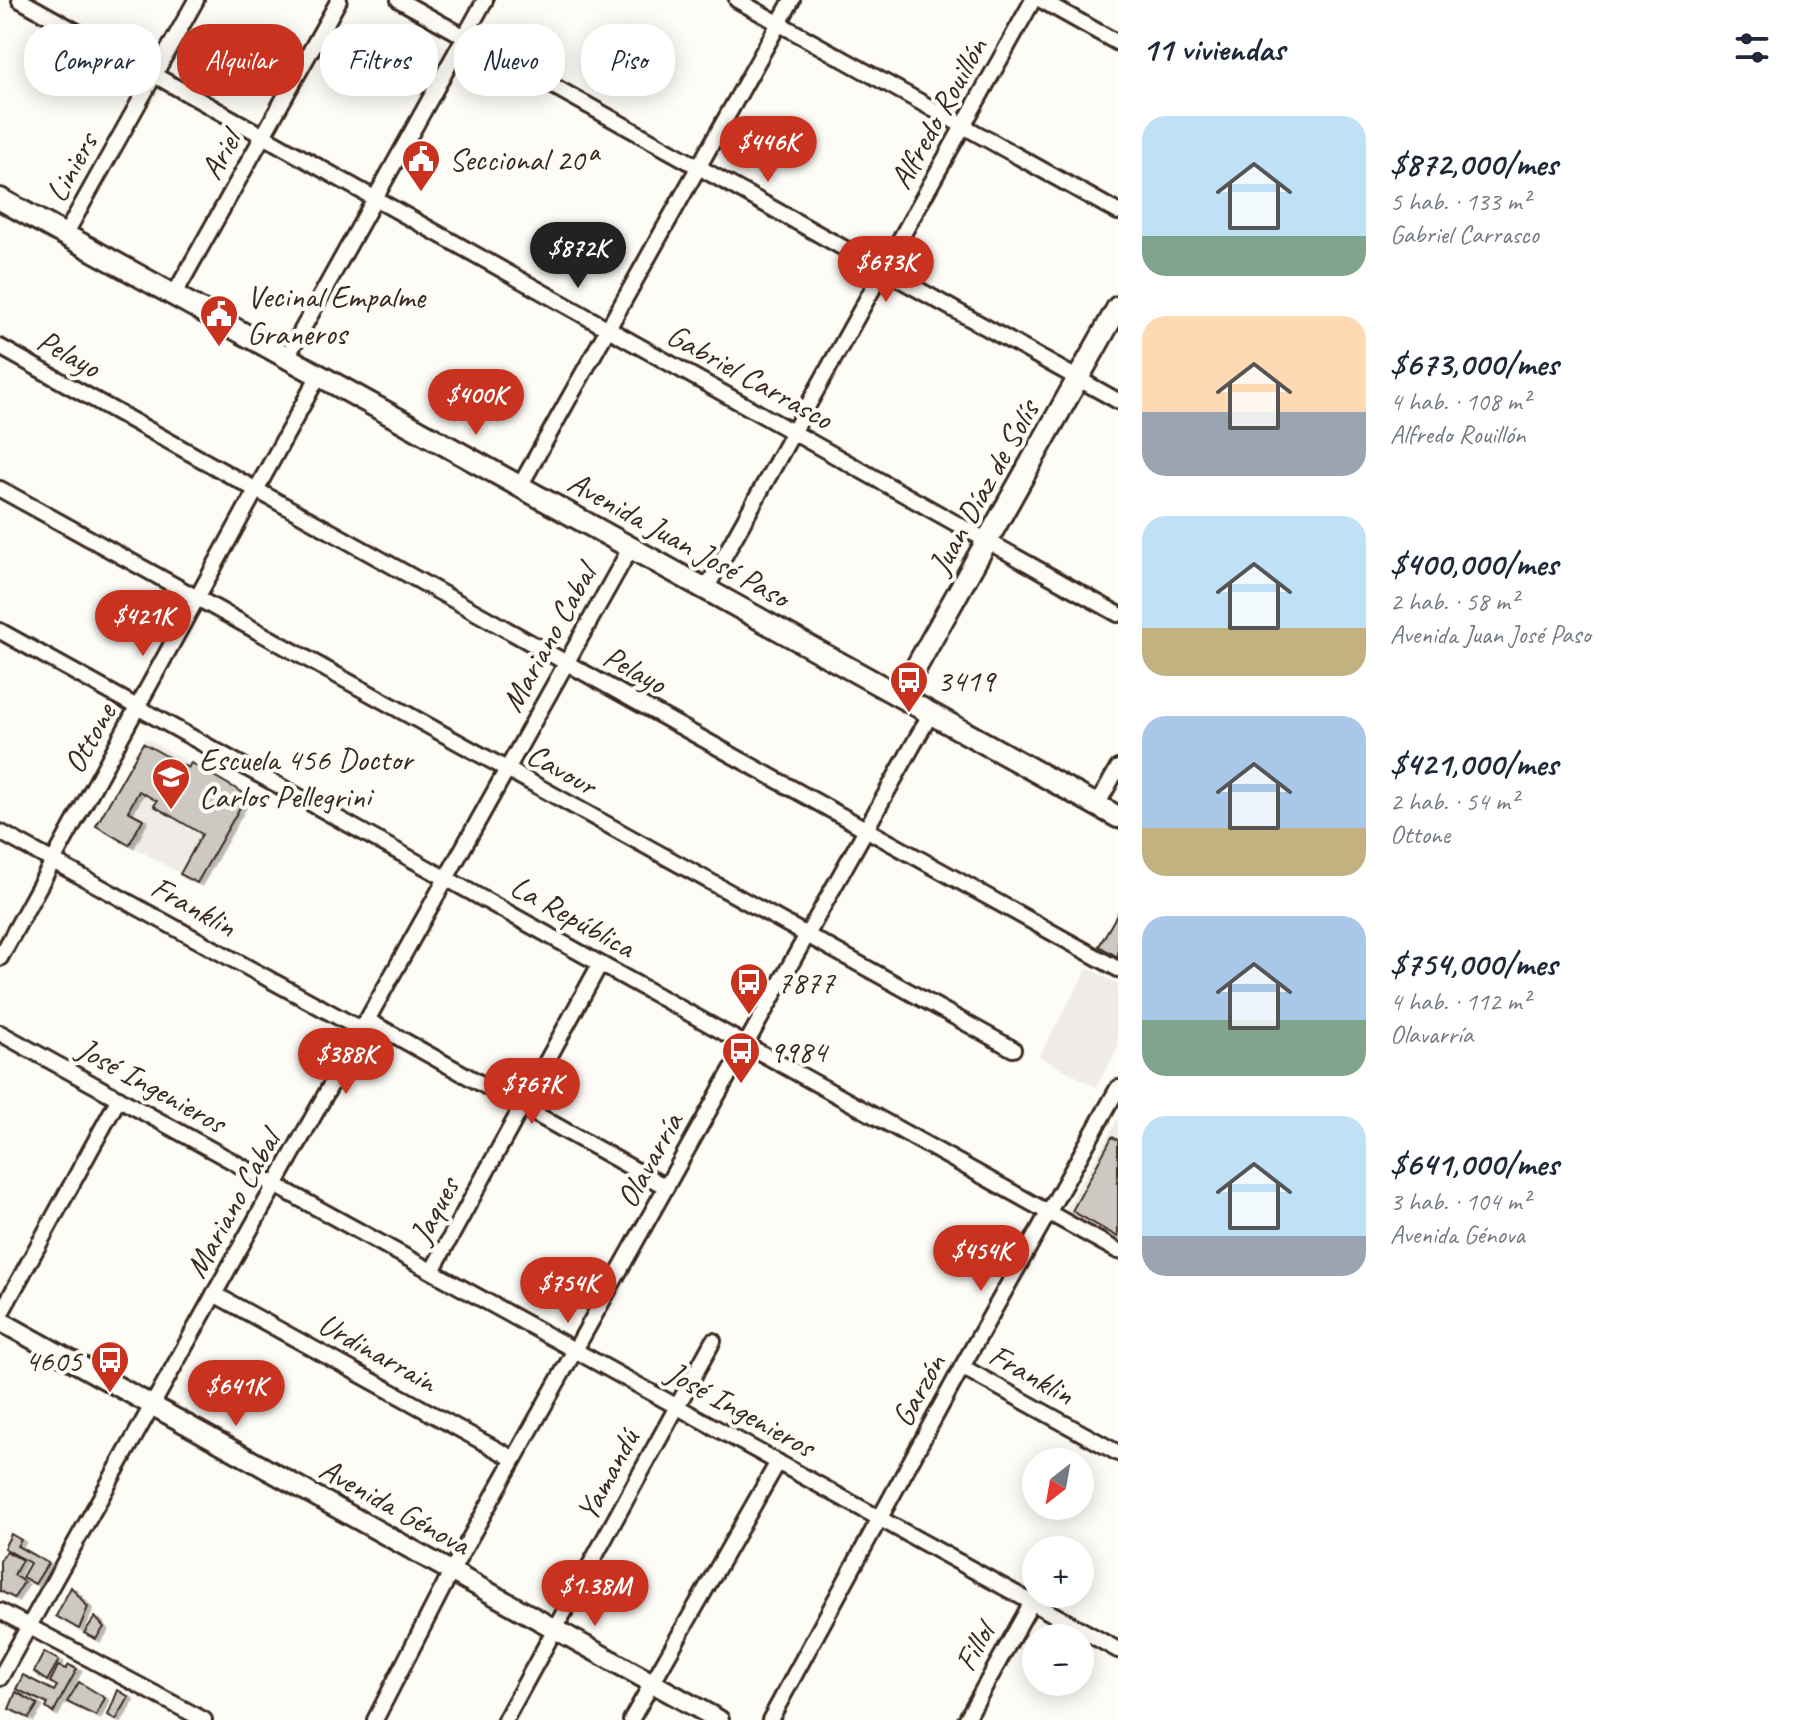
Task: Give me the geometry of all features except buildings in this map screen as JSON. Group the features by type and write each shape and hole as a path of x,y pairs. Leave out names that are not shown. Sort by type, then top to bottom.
{"main road":[{"name":"Avenida Juan José Paso","path":"0,199 1118,817"},
{"name":"Juan Díaz de Solís","path":"900,696 1118,307"}],"street":[{"name":"Gabriel Carrasco","path":"20,0 63,24"},
{"name":"Liniers","path":"161,62 196,0"},
{"name":"Ariel","path":"174,295 339,0"},
{"path":"399,0 454,30"},
{"path":"472,24 485,0"},
{"path":"737,0 1118,212"},
{"path":"520,486 792,0"},
{"name":"Alfredo Rouillón","path":"706,589 1033,0"},
{"path":"1041,0 1118,43"},
{"path":"287,357 454,56"},
{"name":"Gabriel Carrasco","path":"161,79 1118,614"},
{"path":"565,92 1118,401"},
{"name":"Liniers","path":"65,235 142,96"},
{"name":"Pelayo","path":"0,347 865,831 1118,969"},
{"name":"Ottone","path":"0,958 319,375"},
{"name":"Cavour","path":"0,489 1013,1049"},
{"name":"Mariano Cabal","path":"0,1678 631,547"},
{"name":"La República","path":"0,631 1118,1251"},
{"name":"Olavarría","path":"375,1720 451,1572 931,713"},
{"path":"1097,805 1118,768"},
{"name":"Franklin","path":"0,832 521,1106 666,1187"},
{"name":"Jaques","path":"432,1271 600,964"},
{"name":"José Ingenieros","path":"0,1033 1022,1596"},
{"name":"Garzón","path":"770,1720 1118,1088"},
{"path":"0,1315 119,1098"},
{"name":"Urdinarrain","path":"214,1294 514,1459"},
{"name":"Avenida Génova","path":"0,1321 719,1720"},
{"name":"Yamandú","path":"505,1720 713,1341"},
{"name":"Franklin","path":"962,1367 1118,1453"},
{"path":"631,1720 778,1462"},
{"name":"Fillol","path":"966,1720 1029,1608"},
{"name":"José Ingenieros","path":"1043,1608 1118,1650"},
{"path":"0,1611 204,1720"}],"shaded area":[{"name":"Escuela 456 Doctor Carlos Pellegrini","path":"145,738 247,795 197,883 96,826"},
{"path":"1088,968 1118,984 1118,1048 1096,1087 1039,1056"},
{"path":"1118,1119 1118,1239 1066,1210"}],"place":[{"name":"Seccional 20ª","path":"421,193"},
{"name":"Vecinal Empalme Graneros","path":"219,348"},
{"name":"3419","path":"909,714"},
{"name":"Escuela 456 Doctor Carlos Pellegrini","path":"171,811"},
{"name":"7877","path":"749,1016"},
{"name":"9984","path":"741,1085"},
{"name":"4605","path":"110,1394"}]}
